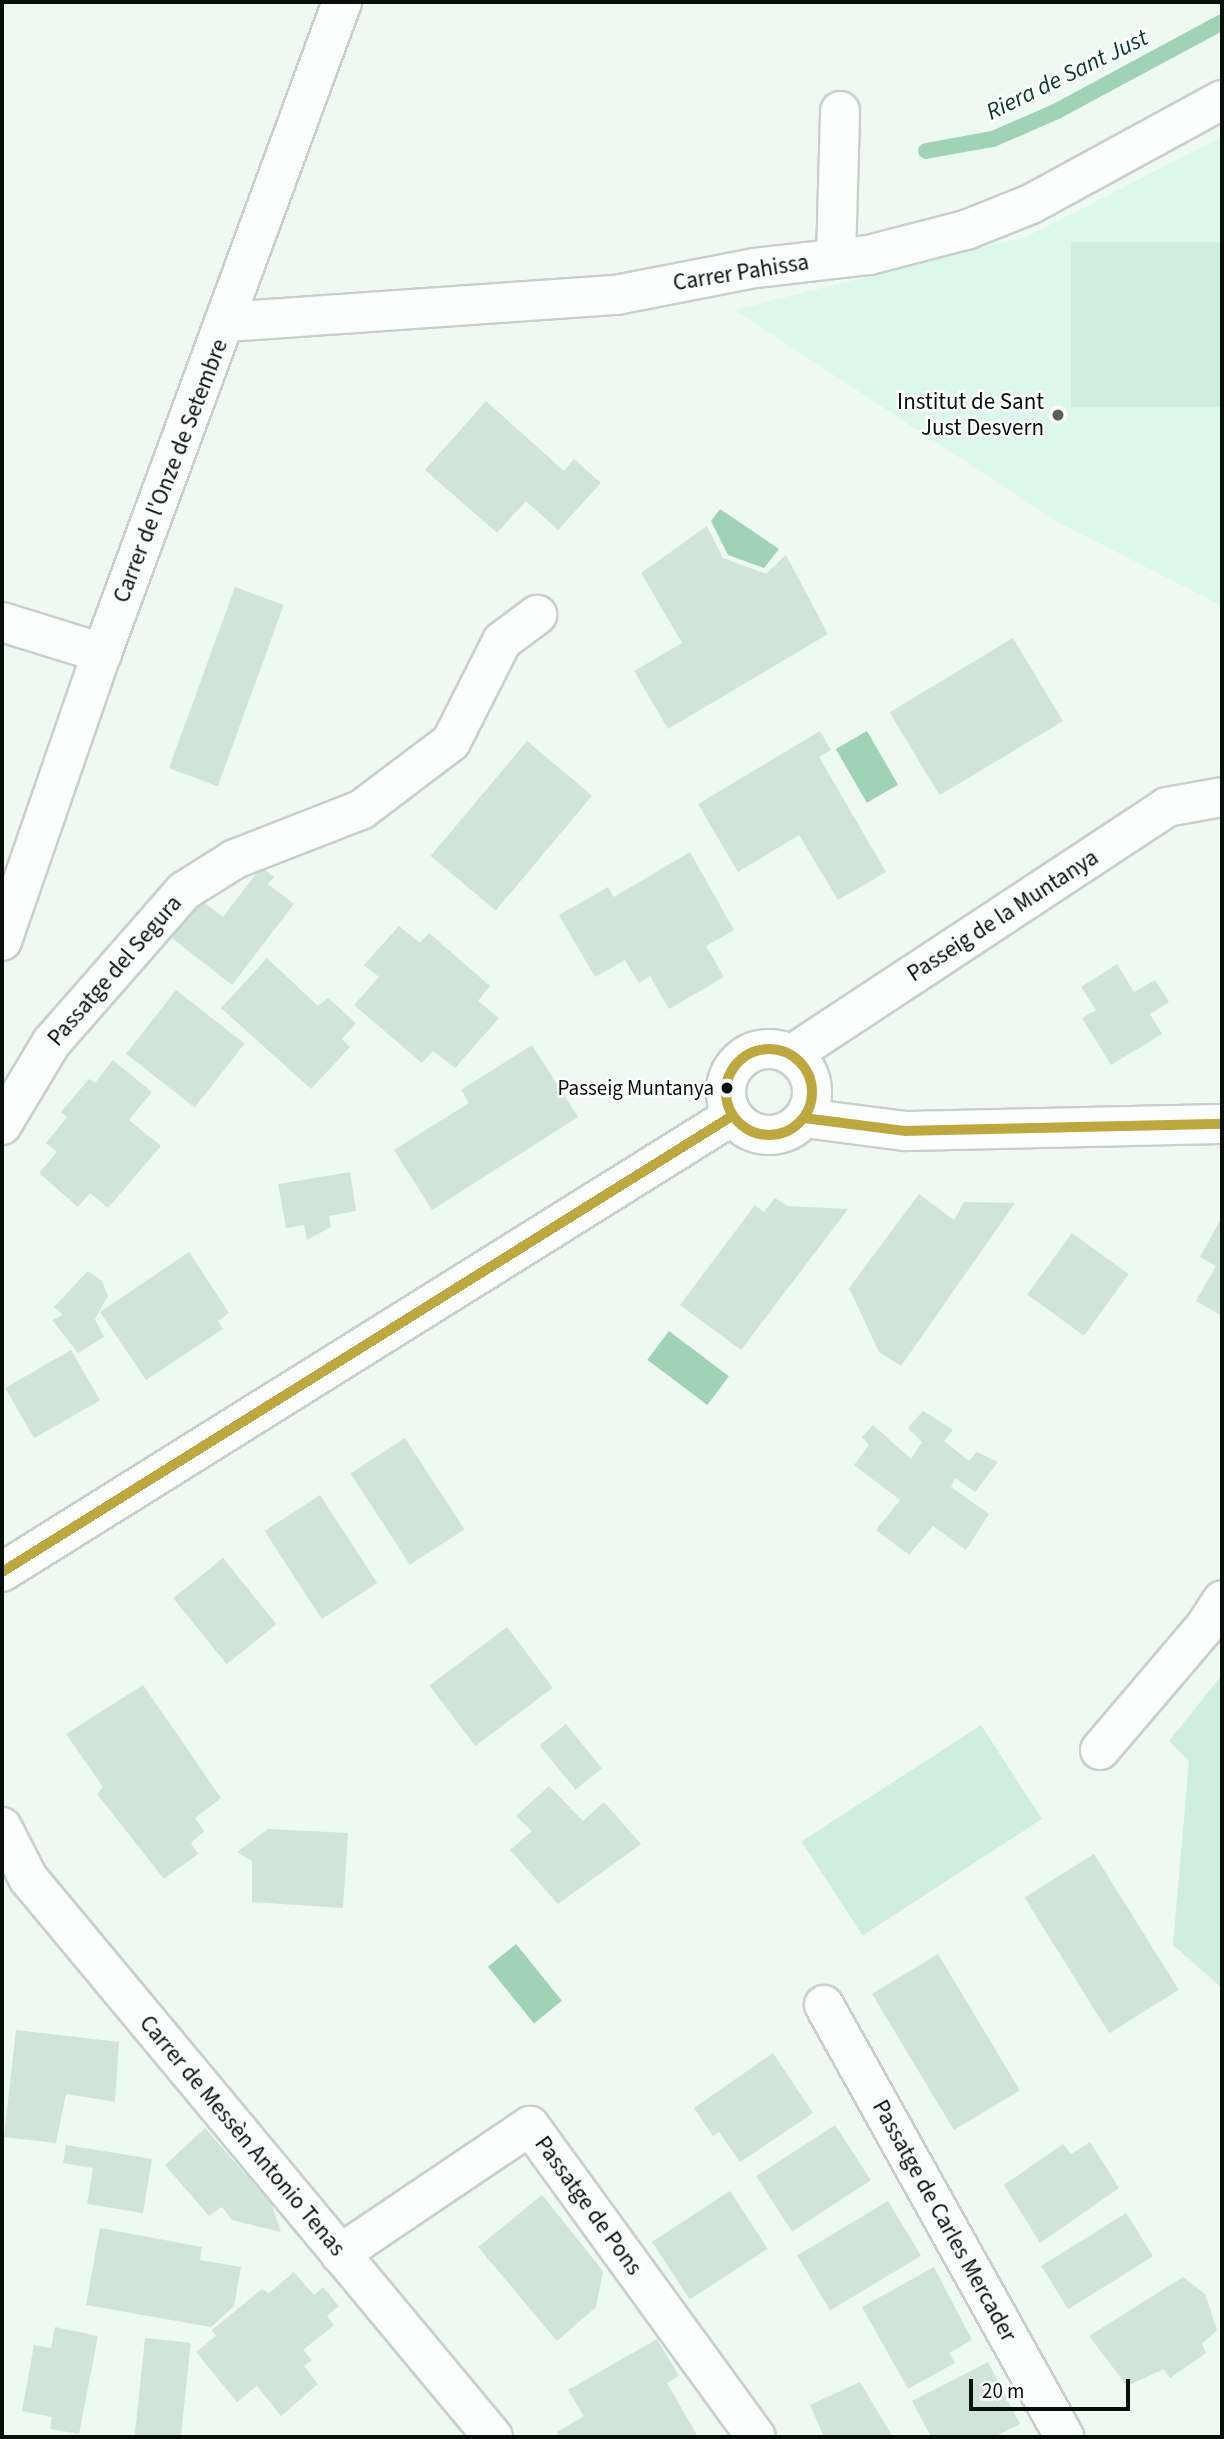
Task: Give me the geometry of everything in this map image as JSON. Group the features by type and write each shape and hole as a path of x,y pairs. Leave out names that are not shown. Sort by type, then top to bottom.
{"street":[{"name":"Carrer de l'Onze de Setembre","path":"2,941 102,653 227,322 342,2"},
{"name":"Carrer Pahissa","path":"227,322 616,295 755,268 869,255 966,230 1031,204 1222,100"},
{"path":"836,258 841,111"},
{"name":"Passatge del Segura","path":"2,1125 51,1042 184,891 235,859 361,810 451,742 502,641 537,615"},
{"path":"2,622 102,653"},
{"name":"Passeig de la Muntanya","path":"791,1055 1167,807 1222,797"},
{"path":"769,1049 791,1055 805,1068 811,1084 811,1102 804,1118 781,1135 754,1134 732,1116 725,1094 731,1071 747,1055 769,1049"},
{"path":"2,1572 732,1116"},
{"path":"804,1118 906,1131 1222,1124"},
{"path":"1100,1750 1205,1628 1222,1600"},
{"name":"Carrer de Messèn Antonio Tenas","path":"2,1827 28,1878 493,2437"},
{"name":"Passatge de Carles Mercader","path":"824,2005 1064,2437"},
{"name":"Passatge de Pons","path":"340,2254 530,2126 756,2437"}],"shaded area":[{"name":"Institut de Sant Just Desvern","path":"1222,137 1222,606 1054,520 735,310 1028,236"},
{"path":"1071,242 1222,242 1222,407 1071,407"},
{"path":"720,509 779,549 764,568 728,555 711,521"},
{"path":"867,731 898,785 867,803 836,749"},
{"path":"669,1331 729,1376 707,1405 647,1360"},
{"path":"1222,1675 1222,1988 1173,1945 1189,1761 1169,1741"},
{"path":"981,1725 1042,1819 863,1935 802,1842"},
{"path":"516,1944 562,2001 534,2023 488,1967"}],"building":[{"path":"486,401 564,471 574,459 601,483 558,530 526,501 497,533 425,470"},
{"path":"707,526 723,558 766,574 786,555 828,634 668,729 634,671 682,643 641,573"},
{"path":"235,587 284,605 218,786 169,768"},
{"path":"1013,638 1063,721 940,795 890,712"},
{"path":"820,731 831,750 819,757 886,872 838,900 799,835 738,872 698,804"},
{"path":"527,741 592,796 496,911 431,856"},
{"path":"690,852 734,930 706,946 724,977 669,1009 650,976 639,983 625,960 595,977 559,915 608,887 614,897"},
{"path":"261,867 274,877 268,884 294,904 232,985 168,935 197,897 223,917"},
{"path":"399,926 420,943 429,933 490,986 478,1001 499,1018 455,1068 433,1051 422,1063 354,1005 379,977 364,965"},
{"path":"267,958 318,1006 328,998 356,1023 342,1039 350,1047 311,1089 221,1008"},
{"path":"1117,964 1134,992 1155,980 1169,1002 1150,1014 1162,1034 1111,1065 1082,1018 1096,1010 1081,987"},
{"path":"176,990 245,1044 195,1107 126,1054"},
{"path":"532,1045 578,1117 432,1210 394,1150 469,1103 461,1090"},
{"path":"113,1060 152,1092 129,1120 161,1146 108,1208 90,1193 78,1207 39,1173 57,1152 46,1143 67,1117 61,1112 89,1079 95,1083"},
{"path":"350,1172 356,1211 329,1216 331,1227 307,1240 304,1225 286,1228 278,1184"},
{"path":"919,1194 954,1220 964,1202 1015,1203 901,1366 879,1352 849,1288"},
{"path":"775,1198 787,1206 848,1209 741,1350 680,1305 755,1205 764,1212"},
{"path":"1222,1217 1222,1316 1196,1301 1216,1266 1200,1257"},
{"path":"1072,1233 1129,1274 1084,1336 1027,1294"},
{"path":"189,1252 229,1313 218,1321 223,1329 146,1380 100,1312"},
{"path":"88,1271 102,1281 108,1296 95,1319 104,1337 78,1353 52,1320 63,1315 54,1307"},
{"path":"71,1350 100,1400 34,1438 5,1388"},
{"path":"923,1411 953,1430 944,1441 969,1461 977,1452 998,1462 975,1492 955,1478 951,1487 989,1514 966,1550 933,1526 909,1555 876,1530 900,1500 854,1465 869,1445 862,1437 873,1425 911,1459 922,1442 908,1428"},
{"path":"405,1438 464,1529 410,1565 350,1473"},
{"path":"320,1495 377,1583 322,1619 265,1531"},
{"path":"223,1558 276,1624 227,1664 173,1598"},
{"path":"507,1627 553,1688 475,1746 430,1685"},
{"path":"143,1685 221,1798 195,1818 204,1831 191,1843 198,1854 164,1879 97,1794 103,1787 66,1734"},
{"path":"566,1724 602,1768 575,1790 540,1745"},
{"path":"549,1786 583,1821 604,1802 641,1844 558,1904 510,1850 532,1831 516,1816"},
{"path":"268,1829 348,1833 343,1908 252,1902 252,1861 237,1852"},
{"path":"1094,1854 1179,1990 1109,2033 1024,1897"},
{"path":"938,1954 1020,2090 954,2130 872,1994"},
{"path":"16,2030 119,2042 115,2102 66,2094 56,2143 4,2137"},
{"path":"773,2053 813,2113 740,2162 719,2132 713,2136 694,2108"},
{"path":"835,2125 871,2180 792,2232 756,2176"},
{"path":"205,2128 272,2205 281,2232 232,2220 222,2207 209,2216 165,2165"},
{"path":"1090,2142 1119,2188 1040,2243 1004,2185 1063,2144 1071,2154"},
{"path":"66,2145 152,2159 143,2213 87,2204 93,2168 63,2163"},
{"path":"730,2191 768,2249 690,2300 652,2242"},
{"path":"542,2195 603,2271 596,2307 557,2341 478,2247"},
{"path":"888,2201 921,2256 830,2310 797,2256"},
{"path":"1126,2213 1153,2256 1068,2309 1041,2266"},
{"path":"100,2228 202,2247 200,2260 241,2267 234,2306 211,2327 86,2305"},
{"path":"934,2267 972,2340 949,2353 955,2363 908,2389 862,2307"},
{"path":"294,2272 314,2295 323,2287 339,2306 327,2316 334,2325 303,2350 312,2360 304,2366 318,2384 281,2416 257,2386 237,2402 196,2352 216,2336 212,2330 262,2289 269,2293"},
{"path":"1183,2277 1205,2294 1217,2330 1202,2344 1206,2353 1170,2378 1164,2369 1127,2386 1089,2336"},
{"path":"55,2327 98,2336 79,2434 50,2429 52,2417 22,2411 34,2345 51,2348"},
{"path":"145,2338 191,2343 181,2437 135,2437"},
{"path":"657,2339 679,2376 667,2383 698,2437 560,2437 557,2432 584,2416 568,2390"},
{"path":"988,2362 1020,2424 994,2437 931,2437 912,2401"},
{"path":"860,2382 893,2437 824,2437 810,2405"}],"waterway":[{"name":"Riera de Sant Just","path":"926,151 993,139 1057,111 1222,22"}],"transit line":[{"path":"769,1049 785,1053 799,1062 808,1076 812,1092 808,1108 799,1122 785,1131 769,1135 753,1131 739,1122 730,1108 726,1092 730,1076 739,1062 753,1053 769,1049"},
{"path":"2,1572 732,1116"},
{"path":"804,1118 906,1131 1222,1124"}],"place":[{"name":"Institut de Sant Just Desvern","path":"1058,415"},
{"name":"Passeig Muntanya","path":"727,1088"}]}
